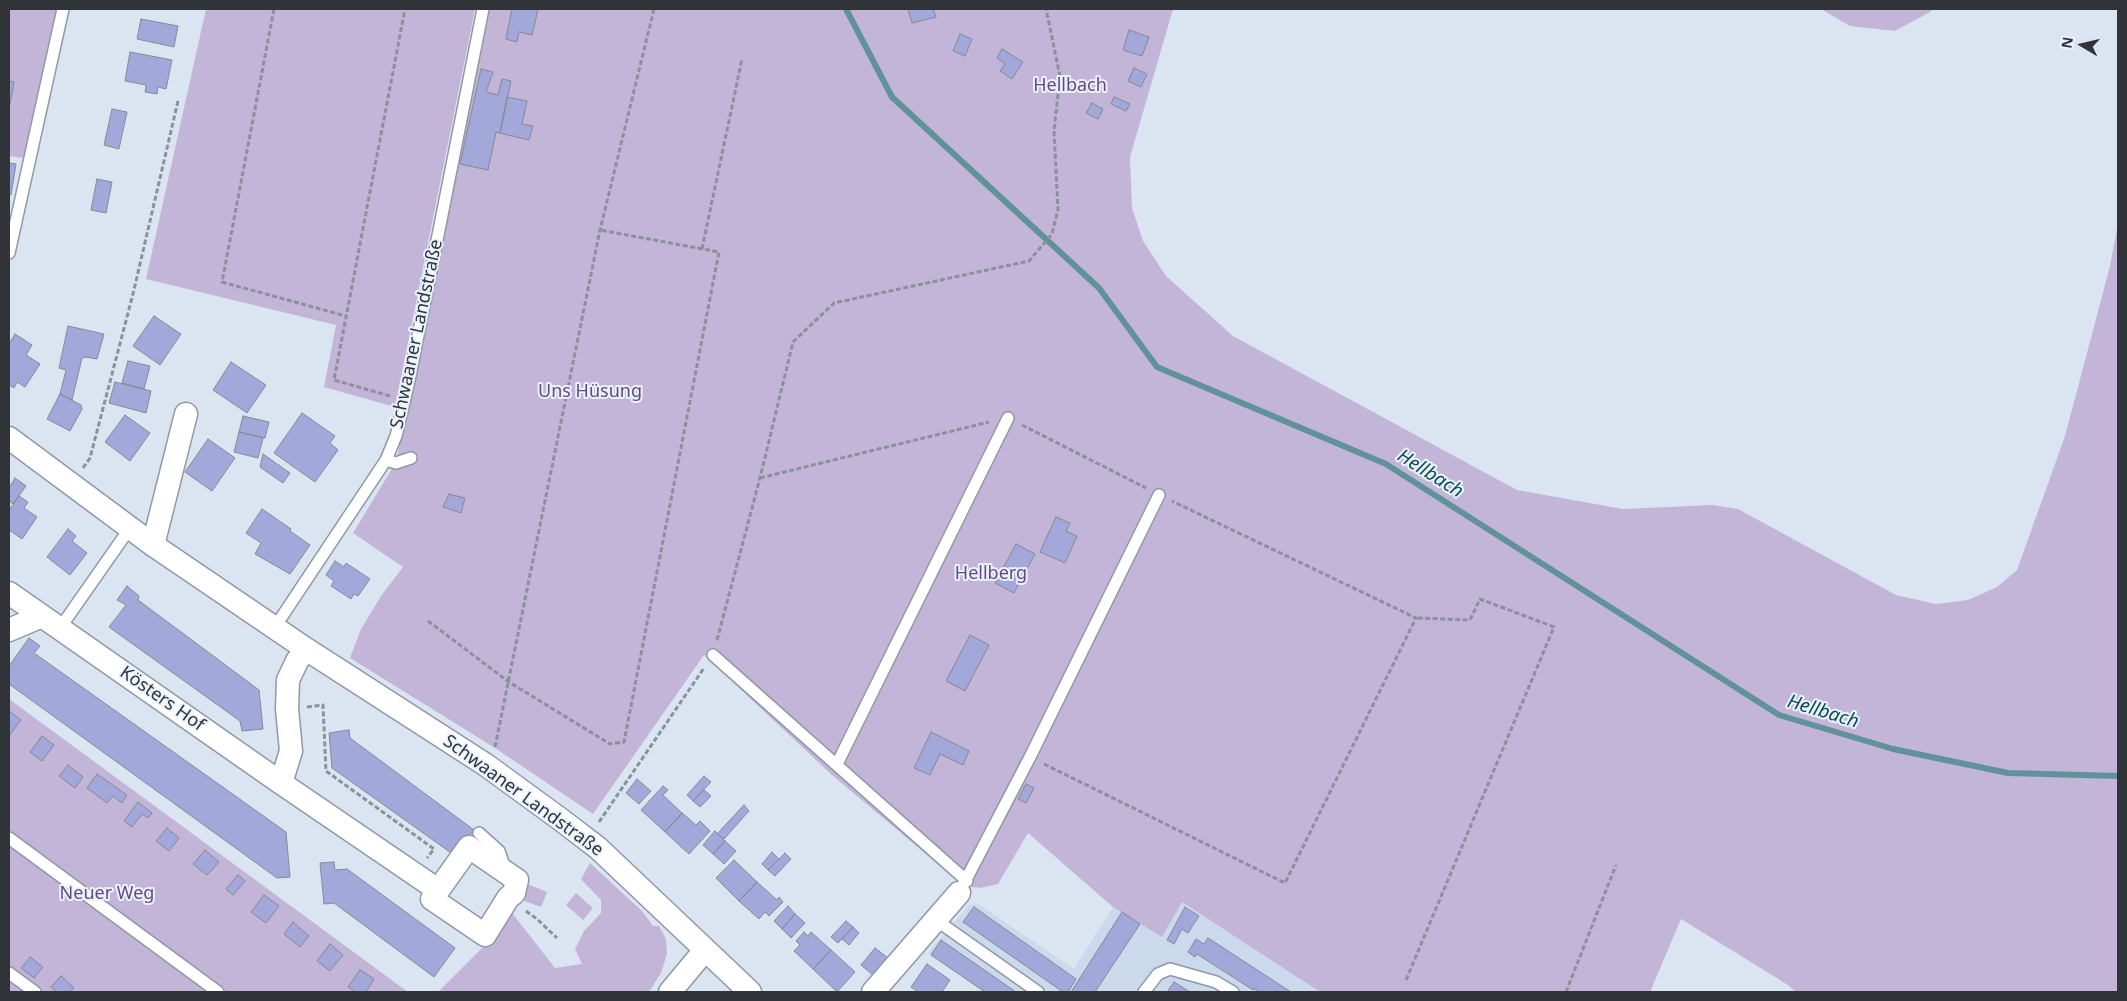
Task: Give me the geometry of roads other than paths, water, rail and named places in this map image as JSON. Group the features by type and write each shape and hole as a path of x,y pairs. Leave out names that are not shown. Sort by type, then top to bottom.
{"street":[{"path":"153,545 186,414"},
{"name":"Schwaaner Landstraße","path":"9,438 153,545 306,650 486,765 560,819 598,848 750,992"},
{"name":"Kösters Hof","path":"9,593 438,890"},
{"path":"9,630 51,622"},
{"path":"281,783 291,752 286,709 288,680 297,661 306,650"},
{"path":"469,847 502,869 517,880 514,893 508,898 485,935 432,899 469,847"},
{"path":"872,992 963,887"},
{"path":"670,992 705,950"}],"lane":[{"path":"9,253 63,9"},
{"name":"Schwaaner Landstraße","path":"275,627 386,460 396,436 405,401 483,9"},
{"path":"837,764 1008,418"},
{"path":"386,460 396,462 411,458"},
{"path":"713,655 837,764 963,887 1160,495"},
{"path":"51,622 130,528"},
{"path":"479,833 499,851 503,863 502,869"},
{"path":"9,838 218,992"},
{"path":"936,920 1038,992"},
{"path":"1144,992 1158,974 1170,969 1216,982 1233,992"},
{"path":"9,973 35,992"}],"waterway":[{"name":"Hellbach","path":"846,9 892,97 1099,288 1157,367 1386,464 1779,715 1893,749 2008,773 2118,776"}],"park label":[{"name":"Uns Hüsung","path":"590,392"},
{"name":"Hellberg","path":"991,574"},
{"name":"Neuer Weg","path":"107,894"}]}
